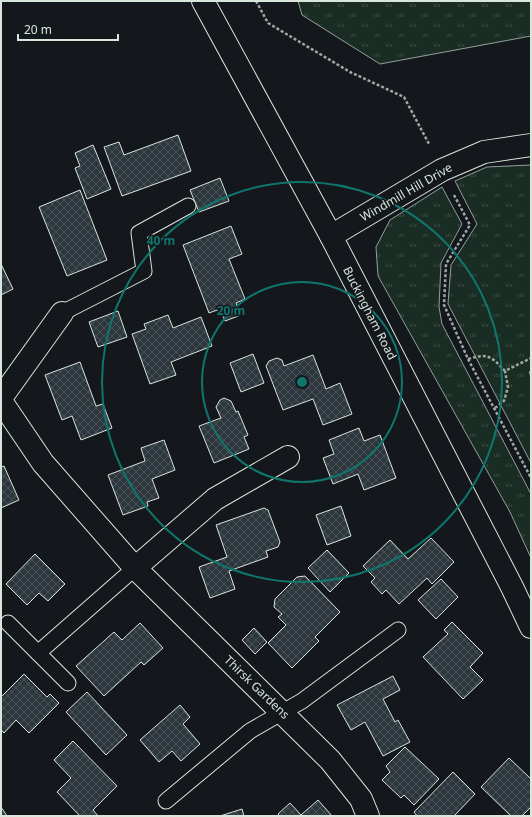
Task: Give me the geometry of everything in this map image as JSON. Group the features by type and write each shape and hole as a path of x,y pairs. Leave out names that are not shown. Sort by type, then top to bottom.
{"street":[{"name":"Buckingham Road","path":"204,1 330,236 512,587 531,628"},
{"name":"Windmill Hill Drive","path":"330,236 442,170 484,152 531,145"},
{"name":"Thirsk Gardens","path":"62,313 1,399 43,463 135,568 283,712 330,760 361,799 368,816"},
{"path":"135,568 214,499 288,457"}],"lane":[{"path":"62,313 144,271 139,233 188,206"},
{"path":"38,653 135,568"},
{"path":"8,623 68,683"},
{"path":"166,801 250,731 302,701 398,630"}],"path":[{"path":"468,359 481,355 495,360 505,371 508,387 504,401 495,408"},
{"path":"505,371 531,358"}],"green space":[{"path":"298,1 531,1 531,36 380,64 302,15"},
{"path":"531,165 531,370 529,372 531,377 531,463 448,304 451,265 477,224 455,181 487,167"},
{"path":"442,187 462,224 441,263 439,307 442,324 531,494 531,558 510,512 378,276 376,247 390,220"}],"building":[{"path":"178,135 191,171 122,196 104,147 119,142 124,155"},
{"path":"93,145 111,189 87,199 75,168 80,166 75,153"},
{"path":"220,178 229,201 199,212 190,190"},
{"path":"80,190 107,260 67,276 39,207"},
{"path":"231,226 242,254 229,259 245,299 236,303 241,315 225,321 220,309 209,313 183,245"},
{"path":"1,264 13,289 1,295"},
{"path":"118,311 127,337 98,347 89,322"},
{"path":"168,315 173,328 201,317 212,346 171,362 176,375 150,384 132,334 146,329 144,324"},
{"path":"253,354 264,383 241,392 230,363"},
{"path":"313,355 326,389 340,383 352,414 323,425 313,399 283,410 266,366 269,361 277,358 282,360 284,366"},
{"path":"80,362 96,406 103,404 112,428 81,440 72,416 62,420 45,375"},
{"path":"224,398 231,401 236,412 238,411 248,435 244,437 249,449 214,463 199,426 221,418 216,407 220,400"},
{"path":"359,428 364,441 380,435 396,478 364,490 358,474 333,484 323,458 334,454 329,440"},
{"path":"164,440 175,470 152,479 159,498 147,502 148,506 123,515 108,475 145,461 141,448"},
{"path":"4,466 19,500 1,508 1,467"},
{"path":"341,506 351,536 327,545 316,515"},
{"path":"264,508 268,510 280,542 278,547 266,551 268,557 229,571 235,589 210,598 199,567 227,557 216,525"},
{"path":"431,538 454,562 432,584 427,578 399,604 386,590 382,594 371,582 375,578 363,566 390,540 408,559"},
{"path":"327,550 349,573 330,592 308,568"},
{"path":"35,554 65,584 48,601 39,593 27,605 6,584"},
{"path":"305,576 340,612 315,637 319,641 292,668 268,643 286,625 278,617 282,614 274,607 275,599 297,577"},
{"path":"441,579 458,597 436,619 418,600"},
{"path":"452,622 483,653 470,667 483,680 463,699 423,657 448,634 444,630"},
{"path":"140,623 163,648 144,665 141,662 104,696 76,666 114,632 122,640"},
{"path":"254,628 267,642 255,654 242,640"},
{"path":"24,674 47,697 50,694 59,703 29,733 16,720 4,733 1,730 1,697"},
{"path":"393,676 400,690 383,699 395,722 398,720 410,742 383,756 365,722 351,730 337,705"},
{"path":"87,692 127,735 106,755 66,712"},
{"path":"180,705 190,717 183,724 200,744 181,761 172,751 159,762 140,740"},
{"path":"73,741 117,786 93,810 98,816 80,816 57,792 71,778 54,760"},
{"path":"405,747 439,779 414,805 404,795 401,798 382,780 390,772 386,766"},
{"path":"509,758 531,779 531,807 522,816 511,816 481,787"},
{"path":"453,772 475,794 454,816 417,816 414,812"},
{"path":"318,800 332,816 280,816 278,814 290,803 301,815"},
{"path":"1,807 7,816 1,816"},
{"path":"242,809 244,816 220,816"}]}
